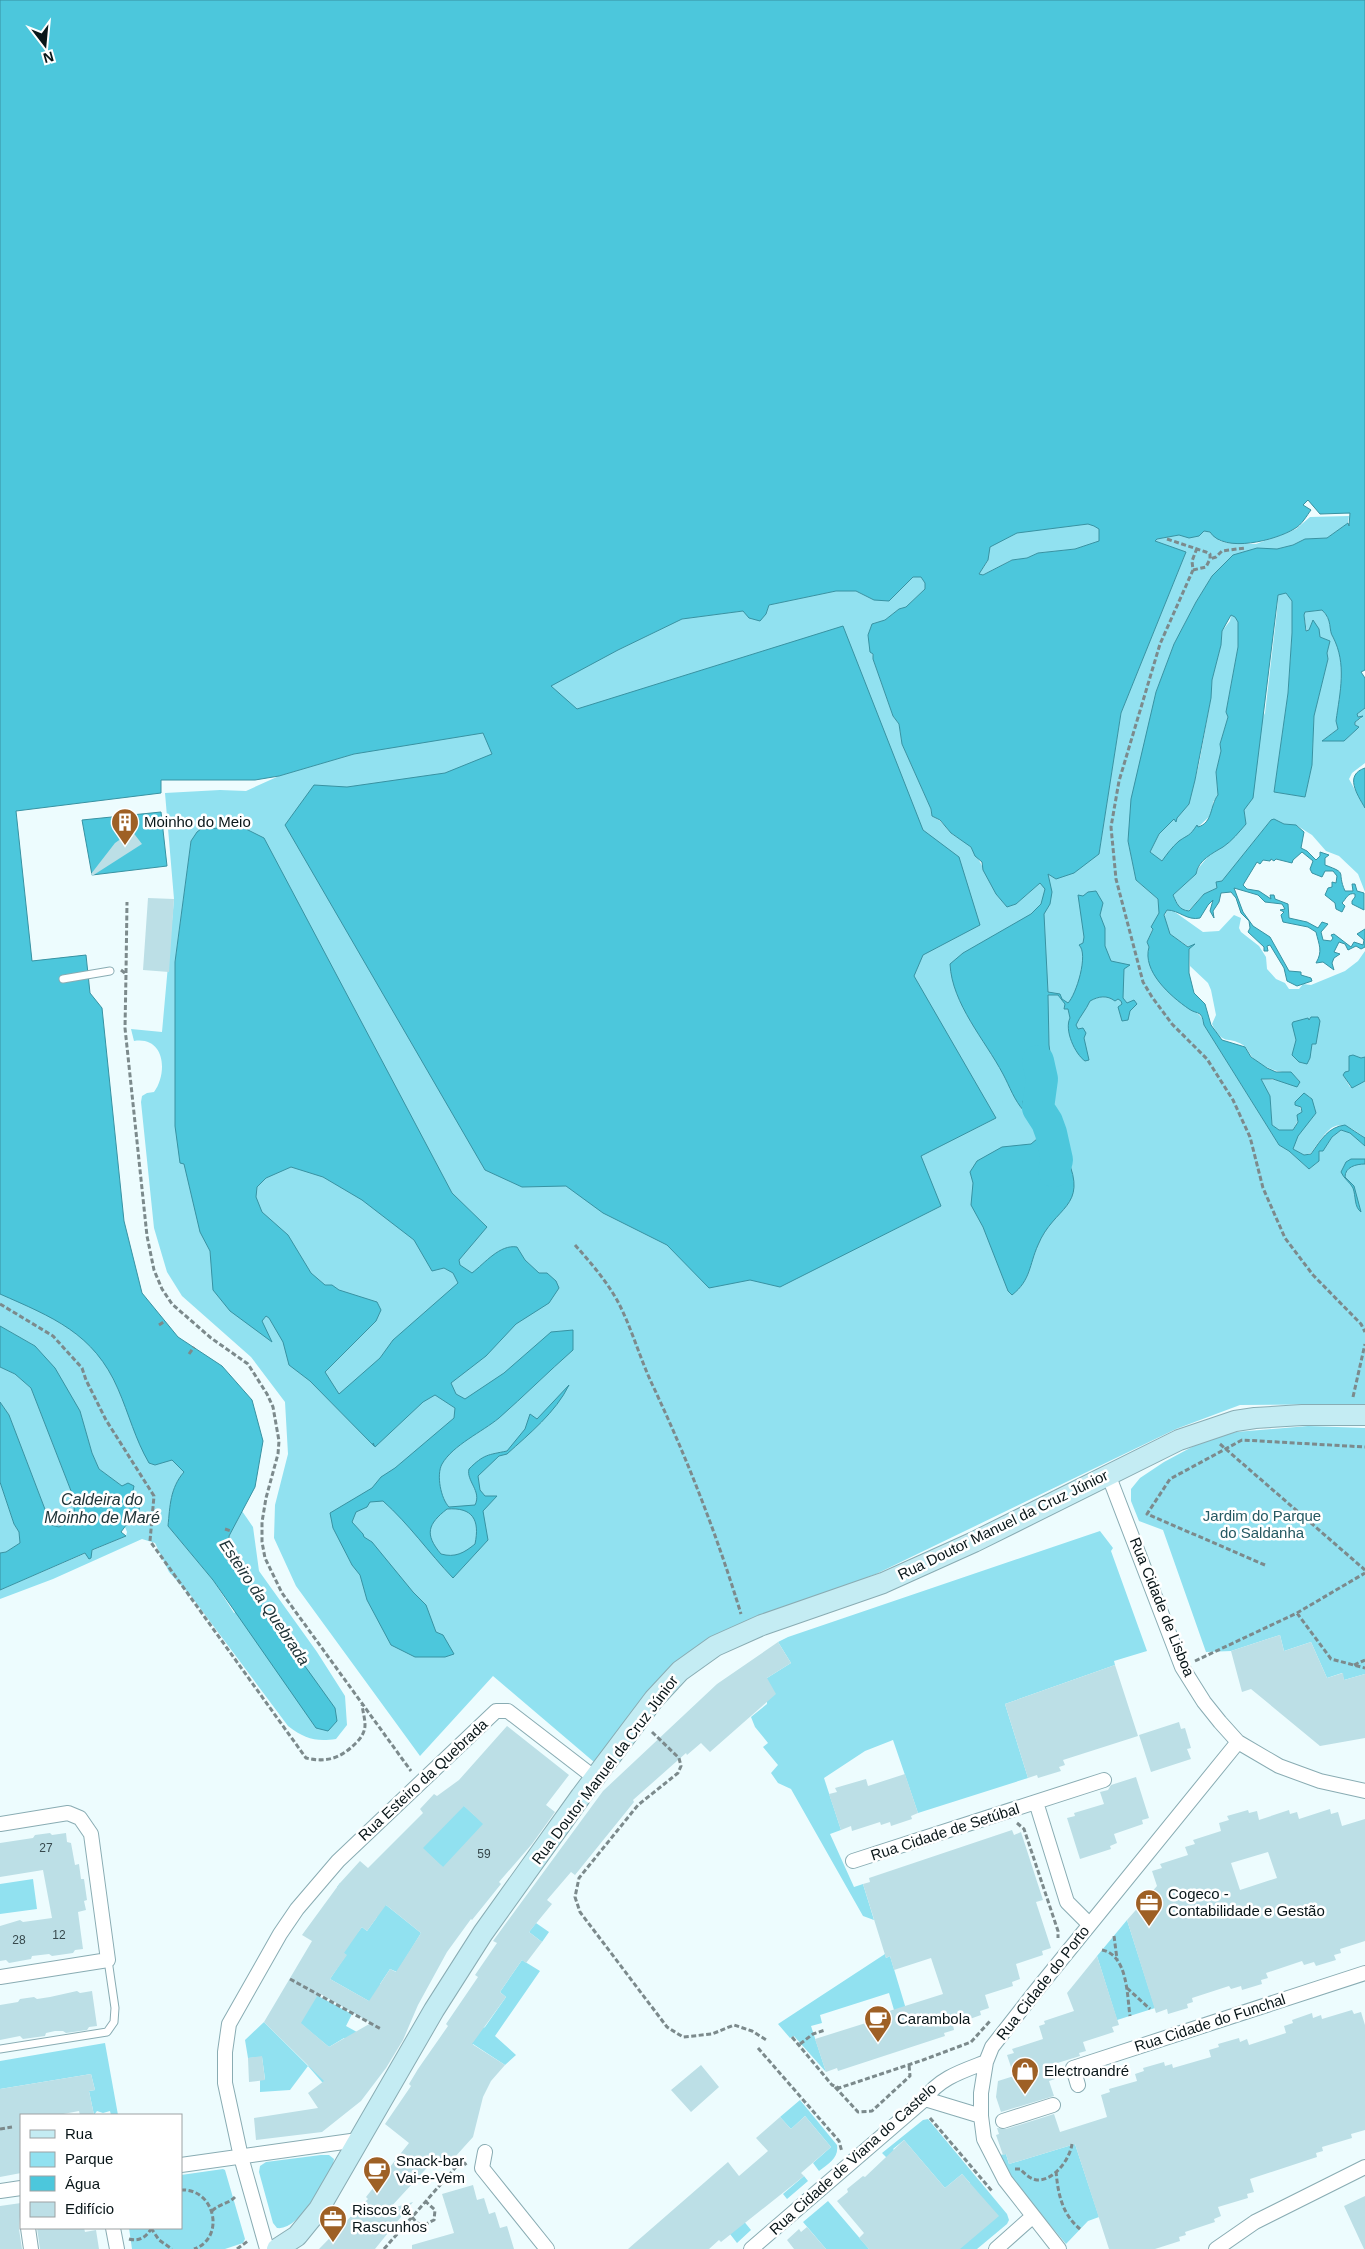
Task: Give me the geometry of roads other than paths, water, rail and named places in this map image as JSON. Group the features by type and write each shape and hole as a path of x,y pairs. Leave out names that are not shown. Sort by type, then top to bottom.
{"main road":[{"name":"Rua Doutor Manuel da Cruz Júnior","path":"277,2249 297,2236 319,2209 434,2010 483,1933 594,1778 680,1671 715,1646 746,1632 892,1579 974,1542 1178,1440 1235,1421 1255,1418 1357,1415"}],"street":[{"name":"Rua Cidade de Lisboa","path":"1108,1474 1182,1667 1204,1702 1238,1742 1278,1766 1320,1782 1365,1791"},
{"name":"Rua Esteiro da Quebrada","path":"266,2249 242,2157 226,2083 225,2052 229,2024 280,1934 297,1909 350,1850 419,1782 496,1711 508,1711 594,1778"},
{"name":"Rua Cidade do Porto","path":"1059,2249 1032,2217 1005,2180 984,2139 981,2093 986,2062 992,2047 1089,1924 1238,1742"},
{"name":"Rua Cidade de Setúbal","path":"853,1861 1104,1780"},
{"name":"Rua Cidade de Setúbal","path":"1036,1802 1067,1902 1089,1924"},
{"path":"0,1824 68,1813 80,1818 91,1834 108,1960 0,1977"},
{"name":"Rua Cidade do Funchal","path":"1078,2085 1073,2068 1365,1973"},
{"name":"Rua Cidade de Viana do Castelo","path":"751,2249 925,2099 932,2088 941,2081 986,2062"},
{"path":"925,2099 981,2116"},
{"path":"1003,2120 1053,2105"},
{"path":"182,2165 358,2140"},
{"path":"485,2152 482,2168 547,2249"},
{"path":"1216,2249 1255,2222 1365,2167"},
{"path":"0,2191 20,2188"},
{"path":"996,2249 1032,2217"},
{"path":"28,2229 31,2249"},
{"path":"114,2229 117,2249"}],"lane":[{"path":"63,979 110,971"},
{"path":"0,2049 107,2032 114,2022 115,2008 108,1960"}],"water":[{"path":"0,0 1365,0 1365,670 1361,672 1365,678 1365,708 1357,714 1358,717 1363,716 1355,722 1355,725 1359,727 1344,741 1322,741 1338,729 1336,721 1341,678 1340,657 1328,617 1322,610 1305,612 1306,631 1309,630 1313,620 1319,629 1320,637 1330,641 1327,653 1328,659 1314,716 1312,765 1305,797 1274,792 1288,693 1292,633 1292,601 1286,593 1278,595 1253,798 1244,810 1246,824 1229,842 1203,861 1196,874 1173,895 1181,908 1189,911 1204,894 1217,888 1216,882 1222,881 1271,820 1274,819 1284,824 1296,825 1304,832 1301,848 1316,860 1320,856 1320,852 1329,855 1325,858 1325,865 1340,872 1345,891 1353,891 1352,884 1355,884 1357,891 1364,893 1364,910 1352,904 1355,894 1349,895 1342,903 1345,906 1342,912 1336,909 1335,903 1325,895 1328,888 1332,887 1332,882 1336,883 1337,876 1333,871 1325,871 1322,877 1312,873 1310,869 1313,861 1302,852 1292,863 1276,859 1274,861 1271,859 1270,861 1263,860 1260,864 1257,862 1243,885 1247,889 1259,891 1271,899 1270,895 1274,895 1275,899 1288,904 1289,918 1307,922 1318,928 1322,922 1328,924 1321,932 1323,940 1331,941 1333,938 1331,935 1334,934 1351,947 1354,942 1363,945 1364,940 1357,934 1365,929 1365,947 1361,949 1356,946 1348,950 1345,944 1339,942 1334,952 1340,954 1334,958 1332,963 1334,970 1323,962 1316,963 1320,951 1316,932 1308,927 1283,922 1281,915 1284,912 1280,910 1285,909 1282,904 1265,902 1258,895 1234,888 1243,912 1253,926 1270,937 1289,971 1301,972 1301,975 1311,978 1312,981 1297,986 1287,981 1284,968 1270,945 1267,946 1268,951 1264,951 1264,947 1248,932 1250,928 1249,921 1241,913 1236,898 1231,892 1221,893 1219,902 1213,911 1214,918 1210,911 1213,900 1200,918 1187,917 1171,910 1167,910 1164,915 1170,934 1188,947 1195,944 1189,949 1189,973 1194,993 1205,1004 1211,1025 1222,1040 1245,1047 1251,1057 1267,1068 1276,1072 1291,1072 1300,1082 1297,1087 1273,1079 1261,1079 1270,1096 1272,1125 1279,1130 1293,1130 1298,1122 1297,1115 1302,1112 1301,1107 1295,1105 1295,1102 1304,1093 1312,1099 1316,1113 1298,1136 1293,1149 1304,1155 1311,1154 1329,1131 1345,1125 1365,1138 1365,1146 1350,1133 1341,1130 1332,1137 1323,1151 1319,1151 1319,1161 1309,1169 1289,1151 1279,1145 1204,1025 1201,1015 1190,1010 1174,997 1154,974 1148,956 1149,947 1147,942 1153,929 1151,927 1159,913 1158,899 1136,880 1128,841 1131,799 1156,692 1174,644 1196,602 1212,576 1233,555 1257,548 1277,549 1293,545 1305,539 1327,538 1348,523 1349,526 1350,513 1320,514 1308,500 1303,505 1311,510 1299,525 1286,533 1263,541 1238,544 1226,542 1217,539 1210,532 1204,531 1199,536 1189,538 1179,535 1155,541 1186,552 1121,713 1099,854 1074,873 1056,879 1048,874 1052,892 1050,904 1044,914 1048,992 1060,994 1062,999 1068,1003 1071,999 1080,974 1083,957 1079,945 1083,943 1084,937 1078,895 1083,896 1088,892 1096,891 1103,903 1100,915 1105,928 1105,946 1111,961 1130,965 1124,969 1123,998 1127,1003 1134,1000 1137,1004 1130,1011 1128,1020 1122,1021 1118,1007 1122,1004 1118,999 1115,1001 1103,997 1090,1001 1076,1025 1078,1029 1083,1028 1086,1033 1084,1038 1089,1060 1085,1061 1081,1058 1069,1035 1070,1018 1068,1009 1064,1009 1065,1004 1058,995 1048,995 1049,1045 1054,1083 1049,1101 1043,1108 1034,1104 1033,1098 1027,1096 1023,1101 1024,1111 1017,1102 996,1061 963,1007 952,979 950,964 963,953 1031,914 1041,904 1045,889 1040,883 1016,904 1007,907 996,894 983,870 982,862 975,856 971,847 951,833 940,820 932,816 931,809 902,744 899,724 893,716 873,659 873,654 870,652 868,635 872,624 885,620 899,609 906,607 925,589 925,583 921,577 913,577 889,601 874,600 856,591 836,591 769,605 766,614 760,621 749,618 743,611 682,619 618,650 551,686 577,709 843,626 923,830 959,857 980,925 923,955 914,976 996,1118 921,1156 941,1206 780,1287 750,1280 709,1288 667,1245 603,1213 566,1186 522,1187 485,1170 285,825 314,785 347,787 445,773 492,754 483,733 354,754 279,776 255,780 161,780 161,793 16,811 32,961 86,955 90,993 102,1008 124,1221 142,1293 178,1337 222,1366 252,1400 263,1441 255,1487 229,1536 231,1557 256,1598 335,1708 337,1721 328,1731 316,1728 213,1580 168,1526 173,1491 184,1472 172,1460 155,1465 149,1463 136,1436 118,1389 97,1354 84,1340 54,1319 0,1294","holes":["1088,524 1099,529 1099,541 1075,549 1038,553 1027,558 1012,560 983,575 979,574 988,560 990,547 1017,533","1231,615 1238,622 1238,647 1226,712 1228,717 1220,744 1221,751 1216,772 1218,795 1206,822 1198,827 1197,825 1174,846 1162,861 1150,852 1159,834 1174,819 1176,822 1177,818 1189,804 1211,698 1212,680 1221,645 1222,631"]},
{"path":"1365,768 1365,808 1356,791 1354,780 1355,775"},
{"path":"161,812 167,866 92,875 82,820"},
{"path":"242,827 264,838 452,1193 487,1227 459,1260 460,1265 472,1273 499,1251 505,1248 517,1247 525,1260 539,1273 547,1273 556,1281 559,1288 549,1303 516,1324 486,1356 451,1383 456,1394 465,1399 504,1373 551,1332 573,1330 573,1350 499,1418 460,1445 442,1464 439,1474 440,1487 449,1507 475,1505 477,1495 470,1478 469,1469 486,1456 507,1451 525,1429 530,1414 537,1419 569,1385 564,1395 541,1422 507,1454 499,1456 478,1476 480,1490 485,1496 497,1496 483,1511 488,1540 453,1578 402,1519 383,1501 370,1502 367,1507 356,1512 352,1522 364,1537 372,1542 426,1605 436,1632 443,1635 454,1654 445,1657 415,1657 391,1645 367,1600 360,1575 352,1565 333,1528 330,1513 372,1488 381,1477 395,1468 454,1418 455,1408 435,1395 423,1402 375,1447 310,1381 289,1365 283,1342 269,1318 266,1316 262,1321 272,1342 230,1311 213,1290 210,1251 200,1232 184,1164 180,1163 175,1126 175,962 191,841 201,829","holes":["291,1167 323,1177 362,1200 414,1240 432,1271 444,1268 453,1273 458,1283 393,1340 380,1358 339,1394 325,1372 376,1321 381,1310 377,1302 339,1290 332,1285 325,1285 311,1273 288,1235 262,1212 256,1197 257,1187 266,1178","447,1509 463,1510 469,1513 475,1522 475,1544 455,1555 441,1554 430,1535 432,1525"]},
{"path":"1311,1017 1318,1017 1320,1021 1316,1044 1312,1044 1307,1064 1299,1062 1292,1055 1296,1040 1292,1024 1293,1022 1308,1018 1309,1020"},
{"path":"1353,1055 1361,1058 1365,1057 1365,1081 1352,1088 1343,1075 1349,1071 1349,1056"},
{"path":"1050,1128 1058,1138 1073,1174 1074,1187 1072,1197 1067,1206 1045,1232 1023,1284 1012,1295 1008,1291 983,1227 971,1205 973,1183 970,1172 977,1161 1002,1147 1031,1144"},
{"path":"1351,1159 1365,1159 1365,1164 1349,1168 1345,1174 1345,1177 1354,1186 1361,1212 1356,1204 1353,1188 1341,1172 1346,1162"},
{"name":"Caldeira do Moinho de Maré","path":"0,1326 35,1346 55,1368 80,1411 92,1453 99,1469 122,1486 128,1483 134,1486 132,1495 139,1498 141,1503 137,1516 132,1517 121,1532 126,1536 92,1550 91,1558 89,1559 85,1553 0,1590 0,1553 6,1552 20,1543 19,1532 14,1524 0,1482 0,1402 9,1415 51,1525 59,1527 75,1518 73,1496 31,1388 15,1374 0,1367"}],"waterway":[{"path":"1038,1061 1042,1079 1038,1108 1047,1122 1051,1133 1057,1160 1054,1171"}],"place":[{"name":"Moinho do Meio","path":"125,846"},
{"name":"Cogeco - Contabilidade e Gestão","path":"1149,1927"},
{"name":"Carambola","path":"878,2043"},
{"name":"Electroandré","path":"1025,2095"},
{"name":"Snack-bar Vai-e-Vem","path":"377,2194"},
{"name":"Riscos & Rascunhos","path":"333,2243"}],"park label":[{"name":"Jardim do Parque do Saldanha","path":"1262,1524"}],"water label":[{"name":"Esteiro da Quebrada","path":"265,1602"}]}
